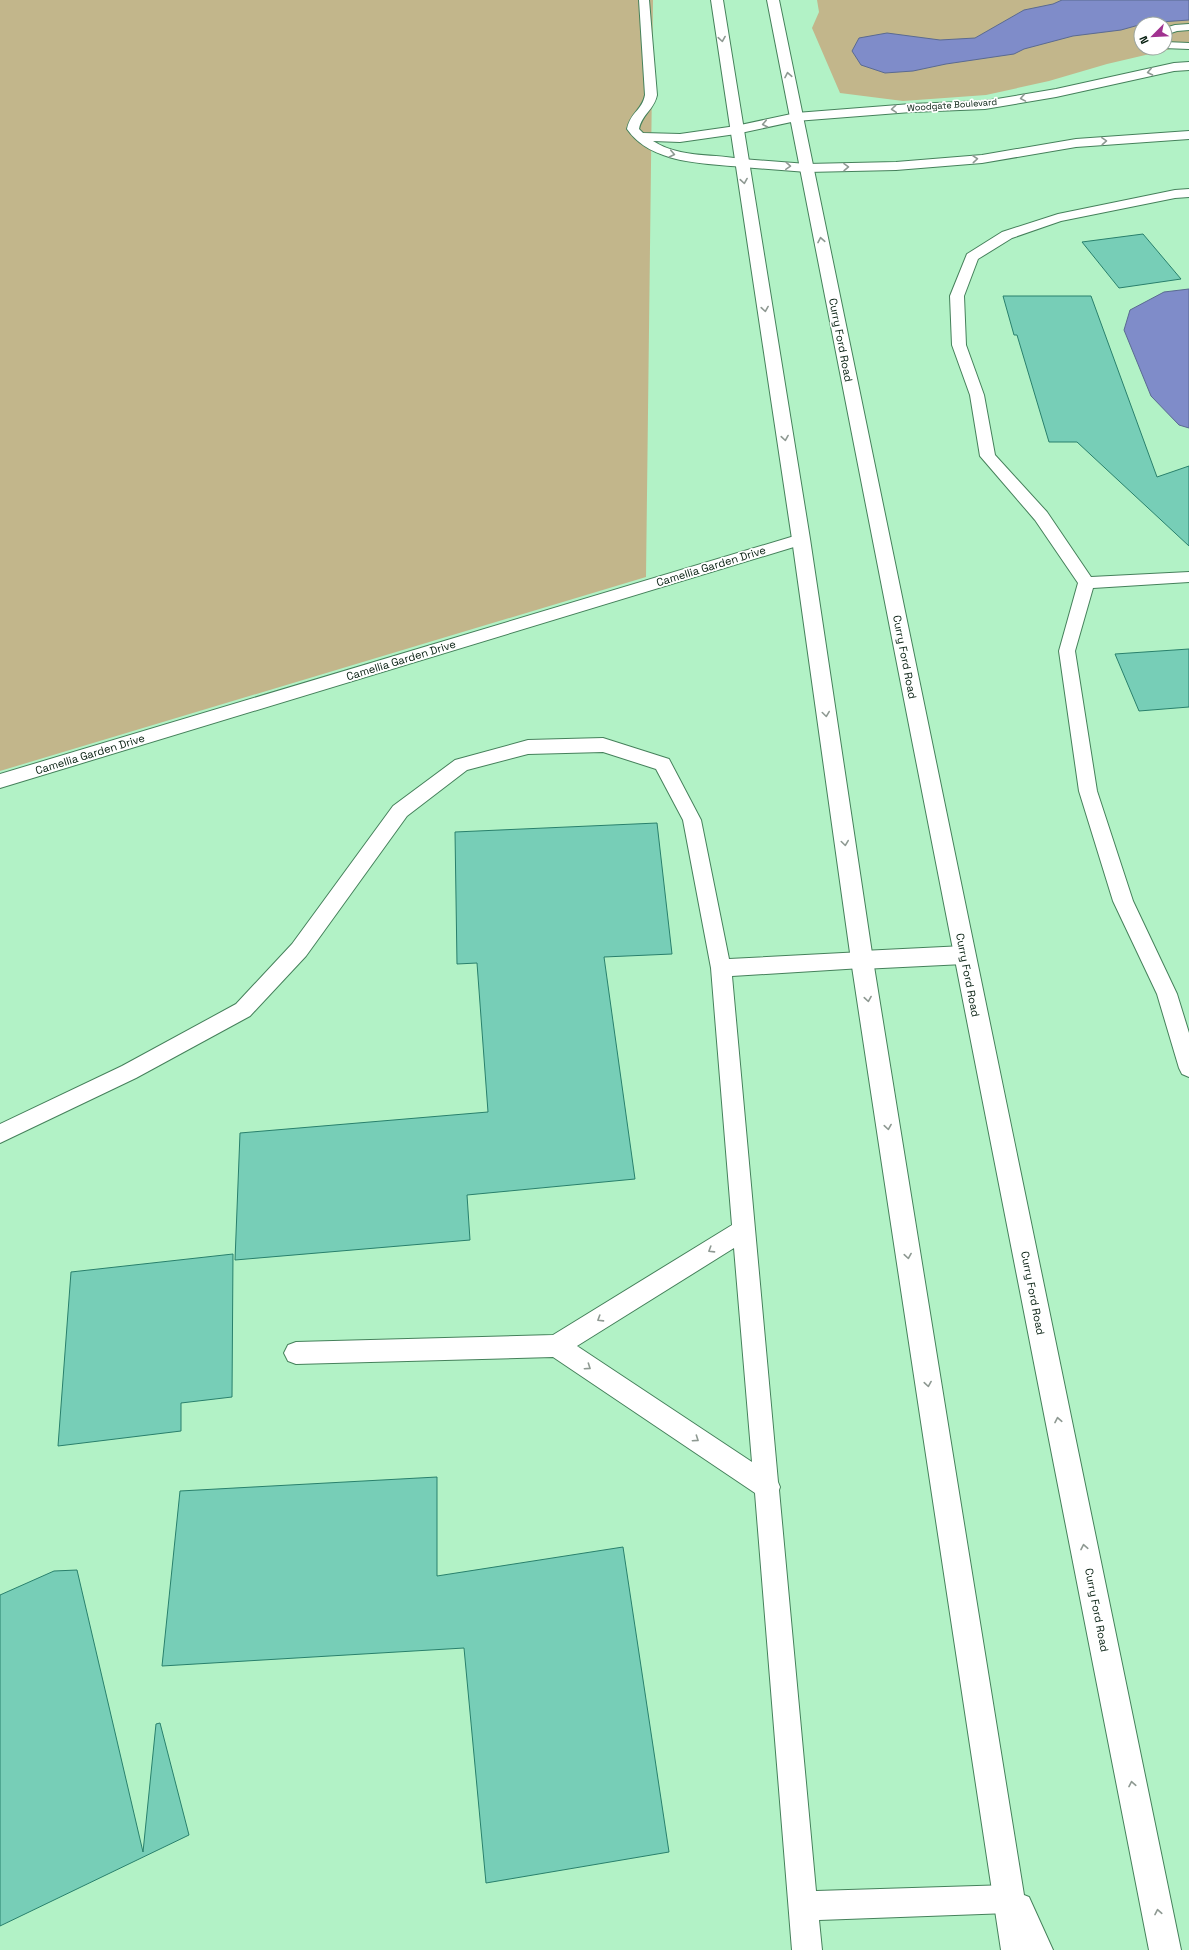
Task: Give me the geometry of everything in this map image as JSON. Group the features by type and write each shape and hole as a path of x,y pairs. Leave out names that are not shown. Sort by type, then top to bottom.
{"main road":[{"path":"717,0 736,130 801,539 862,960 1017,1950"},
{"name":"Curry Ford Road","path":"772,0 1165,1950"},
{"name":"Woodgate Boulevard","path":"736,130 796,118 910,108 985,105 1056,93 1174,67 1189,66"},
{"path":"742,163 807,168 896,166 982,159 1076,143 1189,135"},
{"path":"862,960 964,955"},
{"path":"1008,1892 1037,1950"}],"lane":[{"path":"644,0 651,95 649,104 635,119 633,129 638,136 663,152 742,163"},
{"path":"1173,29 1189,27"},
{"path":"1173,45 1189,46"},
{"path":"638,136 680,138 736,130"},
{"path":"1189,193 1175,194 1058,218 1007,235 972,257 957,296 960,345 976,396 988,456 1041,516 1086,583 1067,651 1088,791 1123,901 1166,994 1189,1068"},
{"name":"Camellia Garden Drive","path":"0,781 801,539"},
{"path":"1086,583 1189,577"},
{"path":"0,1134 129,1072 243,1010 299,950 400,811 461,765 528,748 603,745 663,764 692,820 721,968 768,1487 807,1950"},
{"path":"721,968 862,960"},
{"path":"296,1353 556,1346 744,1230"},
{"path":"556,1346 768,1487"},
{"path":"804,1906 1008,1892"}],"shaded area":[{"path":"0,0 653,0 646,577 0,771"},
{"path":"817,0 1189,0 1189,48 1173,49 1173,16 1133,16 1133,56 1141,56 1107,64 1049,81 986,95 903,101 840,93 812,28 819,12"}],"water":[{"path":"1062,0 1189,0 1189,20 1173,21 1173,16 1133,16 1133,27 1121,30 1073,36 1024,49 1014,54 946,64 913,71 885,73 861,65 852,51 859,38 887,33 940,40 975,38 1024,10 1053,4"},
{"path":"1189,289 1189,428 1179,425 1151,396 1124,330 1130,310 1164,292"}],"building":[{"path":"1143,234 1181,279 1119,288 1082,242"},
{"path":"1003,296 1091,296 1157,477 1189,466 1189,546 1077,442 1049,442 1017,335 1014,335"},
{"path":"1189,649 1189,707 1139,711 1115,654"},
{"path":"657,823 672,954 604,957 635,1179 467,1195 470,1240 235,1260 240,1133 488,1112 477,963 457,964 455,832"},
{"path":"233,1254 232,1397 181,1403 181,1431 58,1446 71,1272"},
{"path":"437,1477 437,1576 623,1547 669,1852 486,1883 464,1648 162,1666 180,1491"},
{"path":"77,1570 143,1852 156,1724 160,1723 189,1835 0,1926 0,1595 54,1571"}]}
